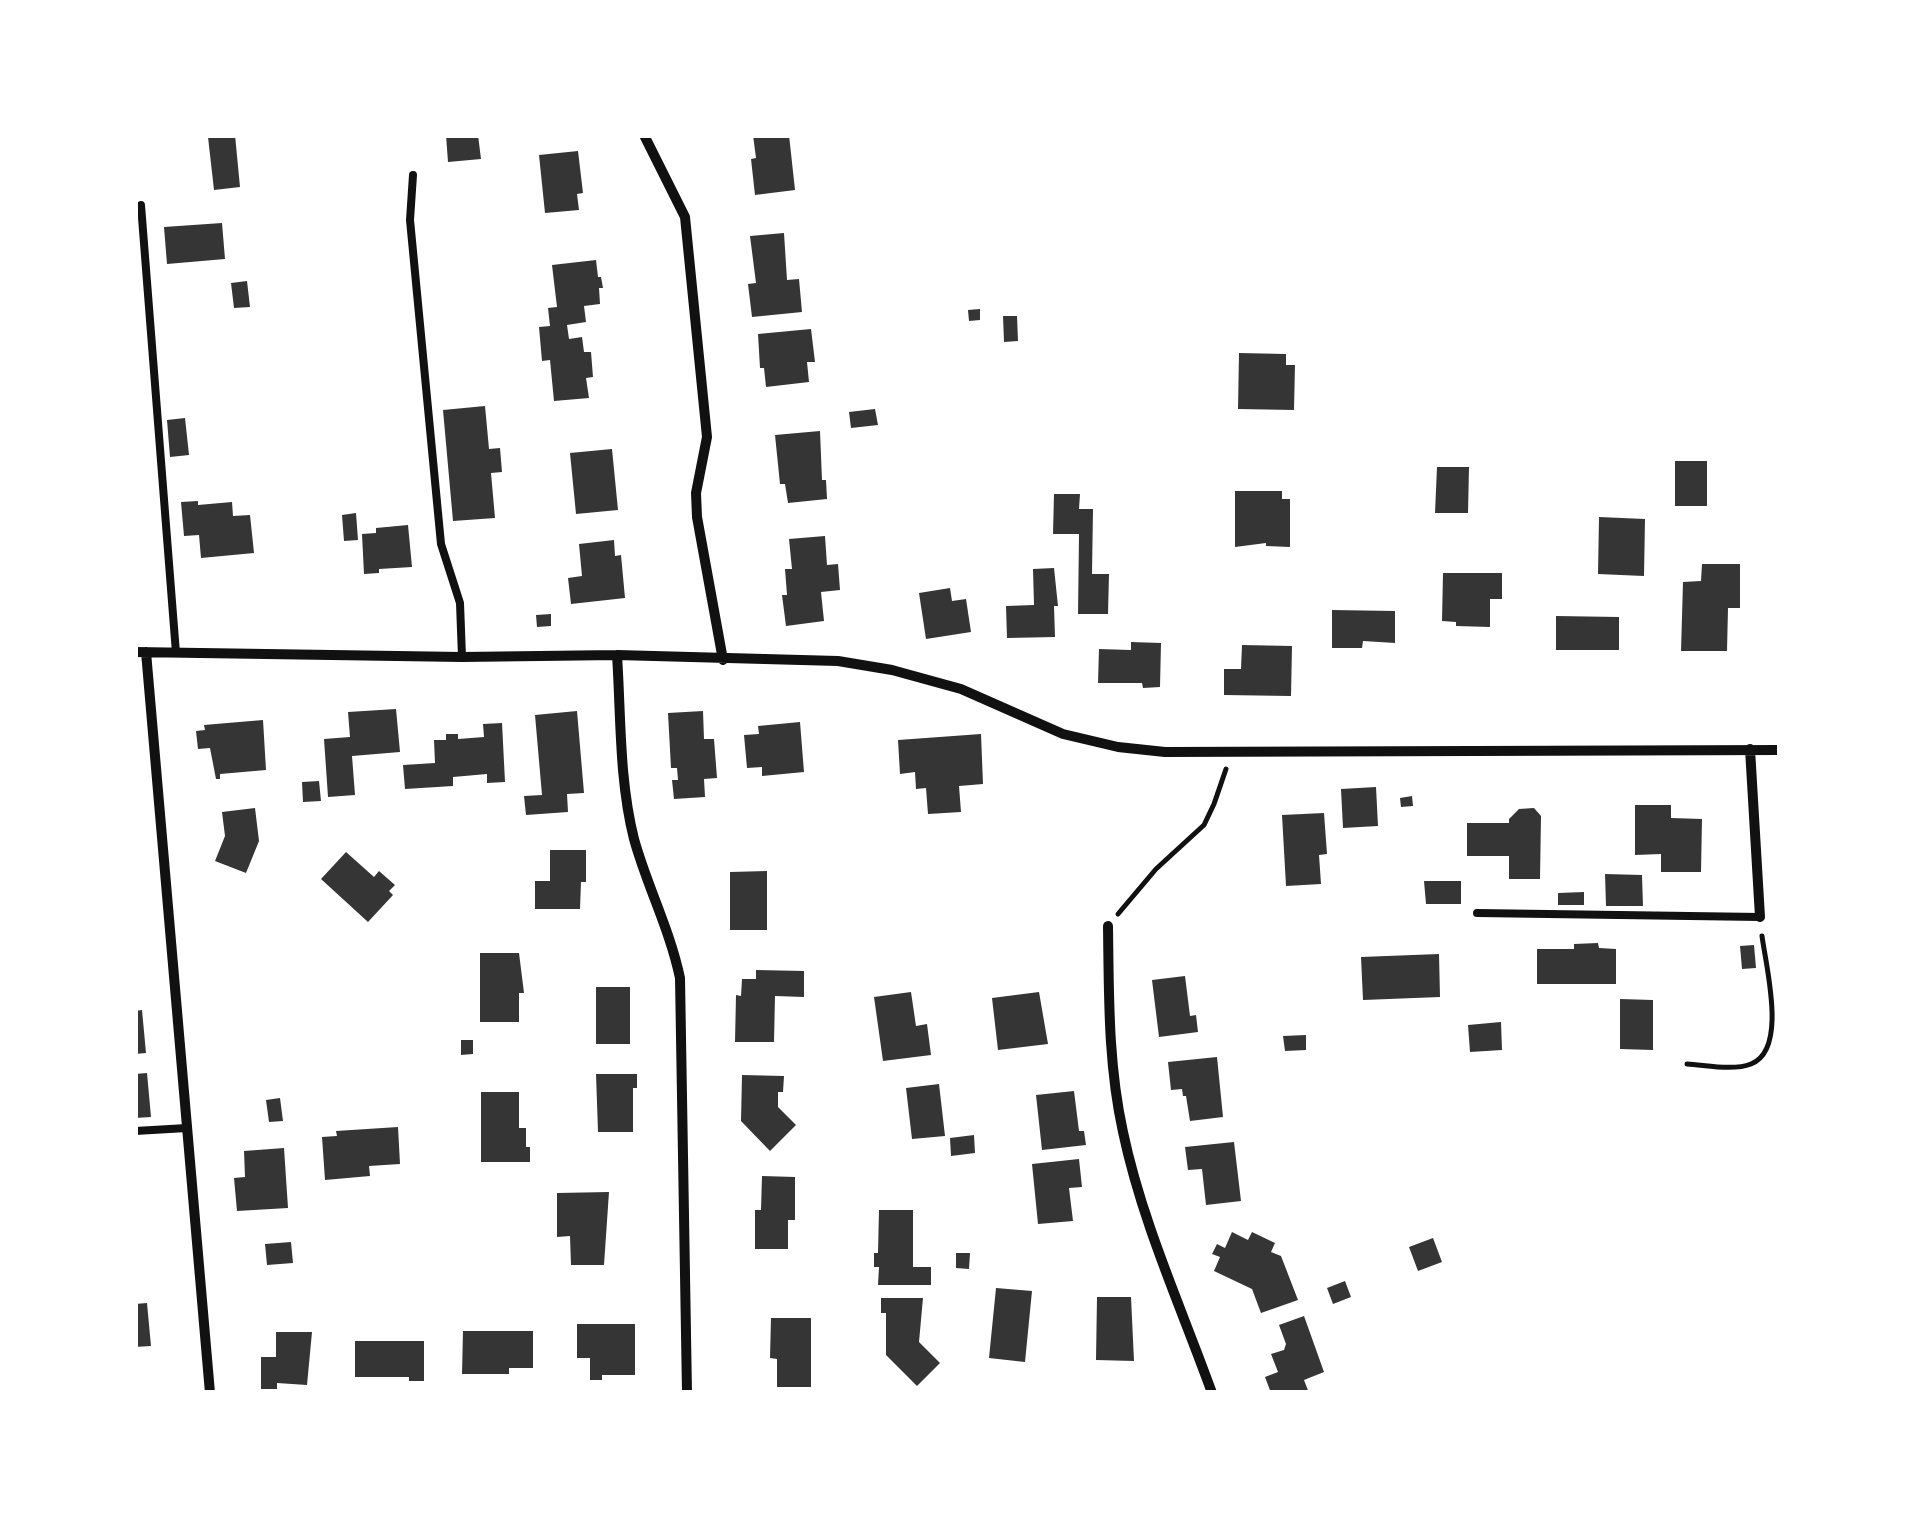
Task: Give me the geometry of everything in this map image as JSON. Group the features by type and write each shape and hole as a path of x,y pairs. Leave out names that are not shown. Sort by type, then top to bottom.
{"street":[{"path":"644,135 685,217 707,437 696,493 696,517 723,660"},
{"path":"210,1393 140,652 462,658 617,655 838,661 892,670 961,689 1063,734 1165,752 1780,750"},
{"path":"617,655 627,790 635,840 666,924 680,978 687,1393"},
{"path":"1750,750 1760,917"},
{"path":"1108,926 1109,1042 1122,1132 1151,1234 1212,1393"}],"lane":[{"path":"413,175 410,220 439,525 441,544 460,603 462,658"},
{"path":"142,205 176,653"},
{"path":"1478,913 1760,917"},
{"path":"135,1130 187,1128"}],"path":[{"path":"1108,926 1142,884 1204,825 1231,752"},
{"path":"1687,1064 1753,1064 1768,1050 1774,1031 1760,917"}],"building":[{"path":"235,135 240,187 214,190 208,137"},
{"path":"446,135 478,135 481,159 448,162"},
{"path":"753,135 789,135 795,190 755,195"},
{"path":"578,151 583,193 577,194 579,210 545,213 539,155"},
{"path":"222,223 225,259 167,264 164,227"},
{"path":"784,233 787,280 799,279 802,312 752,317 748,284 756,283 750,236"},
{"path":"596,260 603,288 599,288 600,304 584,306 586,322 567,325 569,339 582,337 584,352 591,352 593,377 586,378 589,398 554,401 550,360 542,361 539,327 550,326 548,308 557,307 552,265"},
{"path":"247,281 250,307 234,308 231,283"},
{"path":"980,309 980,320 969,321 968,310"},
{"path":"1003,316 1017,316 1018,341 1004,342"},
{"path":"811,329 815,362 807,362 809,382 766,387 764,368 760,368 758,334"},
{"path":"1239,353 1286,354 1286,365 1295,365 1294,410 1238,409"},
{"path":"485,406 489,449 500,448 502,472 491,473 495,518 453,521 443,410"},
{"path":"875,409 878,425 851,428 849,412"},
{"path":"185,418 189,455 170,457 167,420"},
{"path":"820,431 822,480 826,480 827,499 788,503 785,484 780,484 775,435"},
{"path":"612,449 618,510 576,514 570,453"},
{"path":"1675,461 1707,461 1707,506 1675,506"},
{"path":"1437,467 1469,467 1468,513 1435,513"},
{"path":"1235,491 1282,491 1282,499 1290,499 1290,547 1266,543 1235,547"},
{"path":"1054,494 1080,494 1079,509 1093,509 1092,574 1109,574 1108,614 1078,614 1079,534 1053,534"},
{"path":"198,501 198,505 232,502 233,516 250,515 254,553 201,558 199,535 184,536 181,502"},
{"path":"356,513 358,540 344,541 342,515"},
{"path":"1599,517 1645,519 1644,576 1598,574"},
{"path":"408,525 412,567 364,574 362,534 376,533 376,528"},
{"path":"825,536 827,565 838,564 840,590 821,592 824,621 786,626 782,595 787,595 785,569 792,569 789,539"},
{"path":"614,540 615,556 621,555 625,598 571,604 568,578 582,576 579,544"},
{"path":"1702,564 1740,564 1740,608 1728,608 1727,651 1681,651 1683,582 1701,581"},
{"path":"1054,568 1058,606 1054,606 1055,637 1007,638 1006,606 1034,605 1033,569"},
{"path":"1443,573 1502,573 1502,599 1490,599 1490,627 1456,626 1456,622 1442,621"},
{"path":"950,588 952,601 966,599 971,632 926,639 919,593"},
{"path":"1332,610 1395,611 1395,643 1363,641 1362,648 1332,648"},
{"path":"551,614 551,626 537,627 536,615"},
{"path":"1556,616 1619,617 1619,650 1556,650"},
{"path":"1131,642 1161,643 1160,687 1098,683 1099,649 1131,650"},
{"path":"1242,645 1292,646 1291,696 1224,695 1224,669 1241,669"},
{"path":"396,709 400,752 352,756 355,795 328,797 324,739 350,737 348,712"},
{"path":"577,711 584,793 567,794 568,812 526,815 524,796 542,795 535,715"},
{"path":"703,711 704,739 714,739 717,778 704,779 705,797 674,799 672,780 678,780 677,768 671,768 668,713"},
{"path":"263,720 266,770 220,774 220,779 216,779 210,748 198,749 196,731 205,730 204,725"},
{"path":"800,722 804,772 762,776 762,767 747,768 744,735 759,734 758,726"},
{"path":"502,723 505,782 487,783 487,774 453,777 453,786 405,789 403,765 435,763 434,740 446,740 446,734 458,734 458,739 484,737 483,724"},
{"path":"981,734 983,784 959,786 961,812 928,814 926,788 916,789 915,772 900,774 898,740"},
{"path":"319,781 321,801 303,802 302,782"},
{"path":"1376,787 1378,826 1343,828 1341,789"},
{"path":"1412,796 1413,806 1401,807 1400,798"},
{"path":"1635,805 1671,805 1671,818 1702,819 1701,872 1661,872 1661,854 1635,855"},
{"path":"255,808 259,841 246,873 215,861 225,836 222,812"},
{"path":"1534,808 1541,816 1540,879 1509,879 1509,856 1467,856 1467,823 1509,823 1519,809"},
{"path":"1324,813 1327,854 1319,855 1321,884 1286,886 1282,815"},
{"path":"550,850 586,850 586,882 581,882 580,909 535,909 535,881 550,881"},
{"path":"346,852 374,877 379,871 395,885 389,891 393,895 368,922 321,879"},
{"path":"767,871 767,930 730,930 730,872"},
{"path":"1605,874 1642,875 1643,906 1606,906"},
{"path":"1424,881 1461,881 1461,904 1426,904"},
{"path":"1584,892 1584,905 1558,905 1558,893"},
{"path":"1598,943 1599,948 1616,949 1616,984 1537,984 1537,949 1574,949 1574,944"},
{"path":"1754,945 1756,968 1742,969 1740,946"},
{"path":"480,953 519,953 524,993 519,993 519,1022 480,1022"},
{"path":"1439,954 1440,997 1363,1000 1361,957"},
{"path":"756,970 804,971 804,997 775,996 774,1042 735,1042 736,995 741,996 742,979 756,979"},
{"path":"1185,976 1190,1016 1196,1015 1198,1032 1159,1037 1152,980"},
{"path":"596,987 630,987 630,1044 596,1044"},
{"path":"911,992 916,1026 927,1024 931,1055 883,1061 874,997"},
{"path":"1039,992 1048,1044 998,1050 992,998"},
{"path":"1620,999 1653,1000 1653,1050 1620,1049"},
{"path":"142,1010 146,1053 135,1054 135,1011"},
{"path":"1501,1022 1502,1050 1470,1052 1468,1025"},
{"path":"1306,1035 1306,1050 1285,1051 1283,1036"},
{"path":"461,1040 473,1040 473,1054 461,1055"},
{"path":"1217,1057 1223,1117 1190,1121 1182,1089 1171,1090 1168,1062"},
{"path":"147,1073 151,1117 135,1118 135,1074"},
{"path":"596,1074 637,1074 637,1088 633,1088 633,1132 598,1132"},
{"path":"742,1075 784,1076 778,1107 796,1125 770,1151 741,1121"},
{"path":"939,1084 945,1136 912,1139 906,1088"},
{"path":"1074,1091 1079,1131 1084,1131 1086,1145 1042,1150 1036,1095"},
{"path":"481,1092 519,1092 519,1128 526,1128 530,1162 481,1162"},
{"path":"280,1098 283,1121 269,1122 266,1100"},
{"path":"398,1127 400,1164 369,1166 370,1176 325,1180 322,1137 337,1136 336,1131"},
{"path":"974,1135 975,1153 951,1156 950,1138"},
{"path":"1234,1142 1241,1201 1206,1205 1202,1169 1188,1170 1185,1147"},
{"path":"284,1148 288,1208 237,1211 234,1178 245,1177 244,1151"},
{"path":"1079,1159 1082,1187 1069,1188 1073,1221 1038,1224 1032,1164"},
{"path":"762,1176 795,1177 795,1220 788,1220 788,1249 755,1249 755,1210 761,1210"},
{"path":"609,1192 604,1265 571,1265 570,1236 557,1237 557,1193"},
{"path":"879,1210 913,1210 913,1267 931,1267 931,1285 878,1285 879,1267 874,1267 874,1253 878,1253"},
{"path":"1232,1232 1248,1240 1252,1232 1275,1243 1271,1252 1281,1256 1298,1300 1261,1313 1252,1289 1214,1271 1220,1257 1212,1254 1217,1244 1225,1248"},
{"path":"1433,1238 1442,1262 1418,1271 1409,1247"},
{"path":"291,1242 293,1263 267,1265 265,1244"},
{"path":"956,1253 970,1253 969,1269 956,1268"},
{"path":"1345,1281 1351,1297 1333,1304 1327,1288"},
{"path":"996,1288 1032,1291 1025,1362 989,1358"},
{"path":"1097,1297 1131,1297 1134,1361 1096,1360"},
{"path":"881,1298 923,1298 919,1342 940,1363 917,1386 886,1355 886,1313 881,1313"},
{"path":"147,1303 151,1346 135,1347 135,1304"},
{"path":"1304,1316 1324,1372 1304,1380 1309,1393 1271,1393 1265,1377 1278,1372 1271,1354 1284,1350 1286,1344 1279,1325"},
{"path":"771,1318 811,1318 811,1387 777,1387 777,1359 770,1358"},
{"path":"577,1324 635,1324 635,1375 602,1375 602,1380 590,1380 590,1358 577,1358"},
{"path":"463,1331 533,1331 533,1368 509,1368 509,1374 462,1374"},
{"path":"276,1332 312,1332 307,1385 277,1383 277,1389 261,1389 261,1357 276,1357"},
{"path":"355,1341 424,1341 424,1381 409,1381 409,1377 355,1377"}]}
